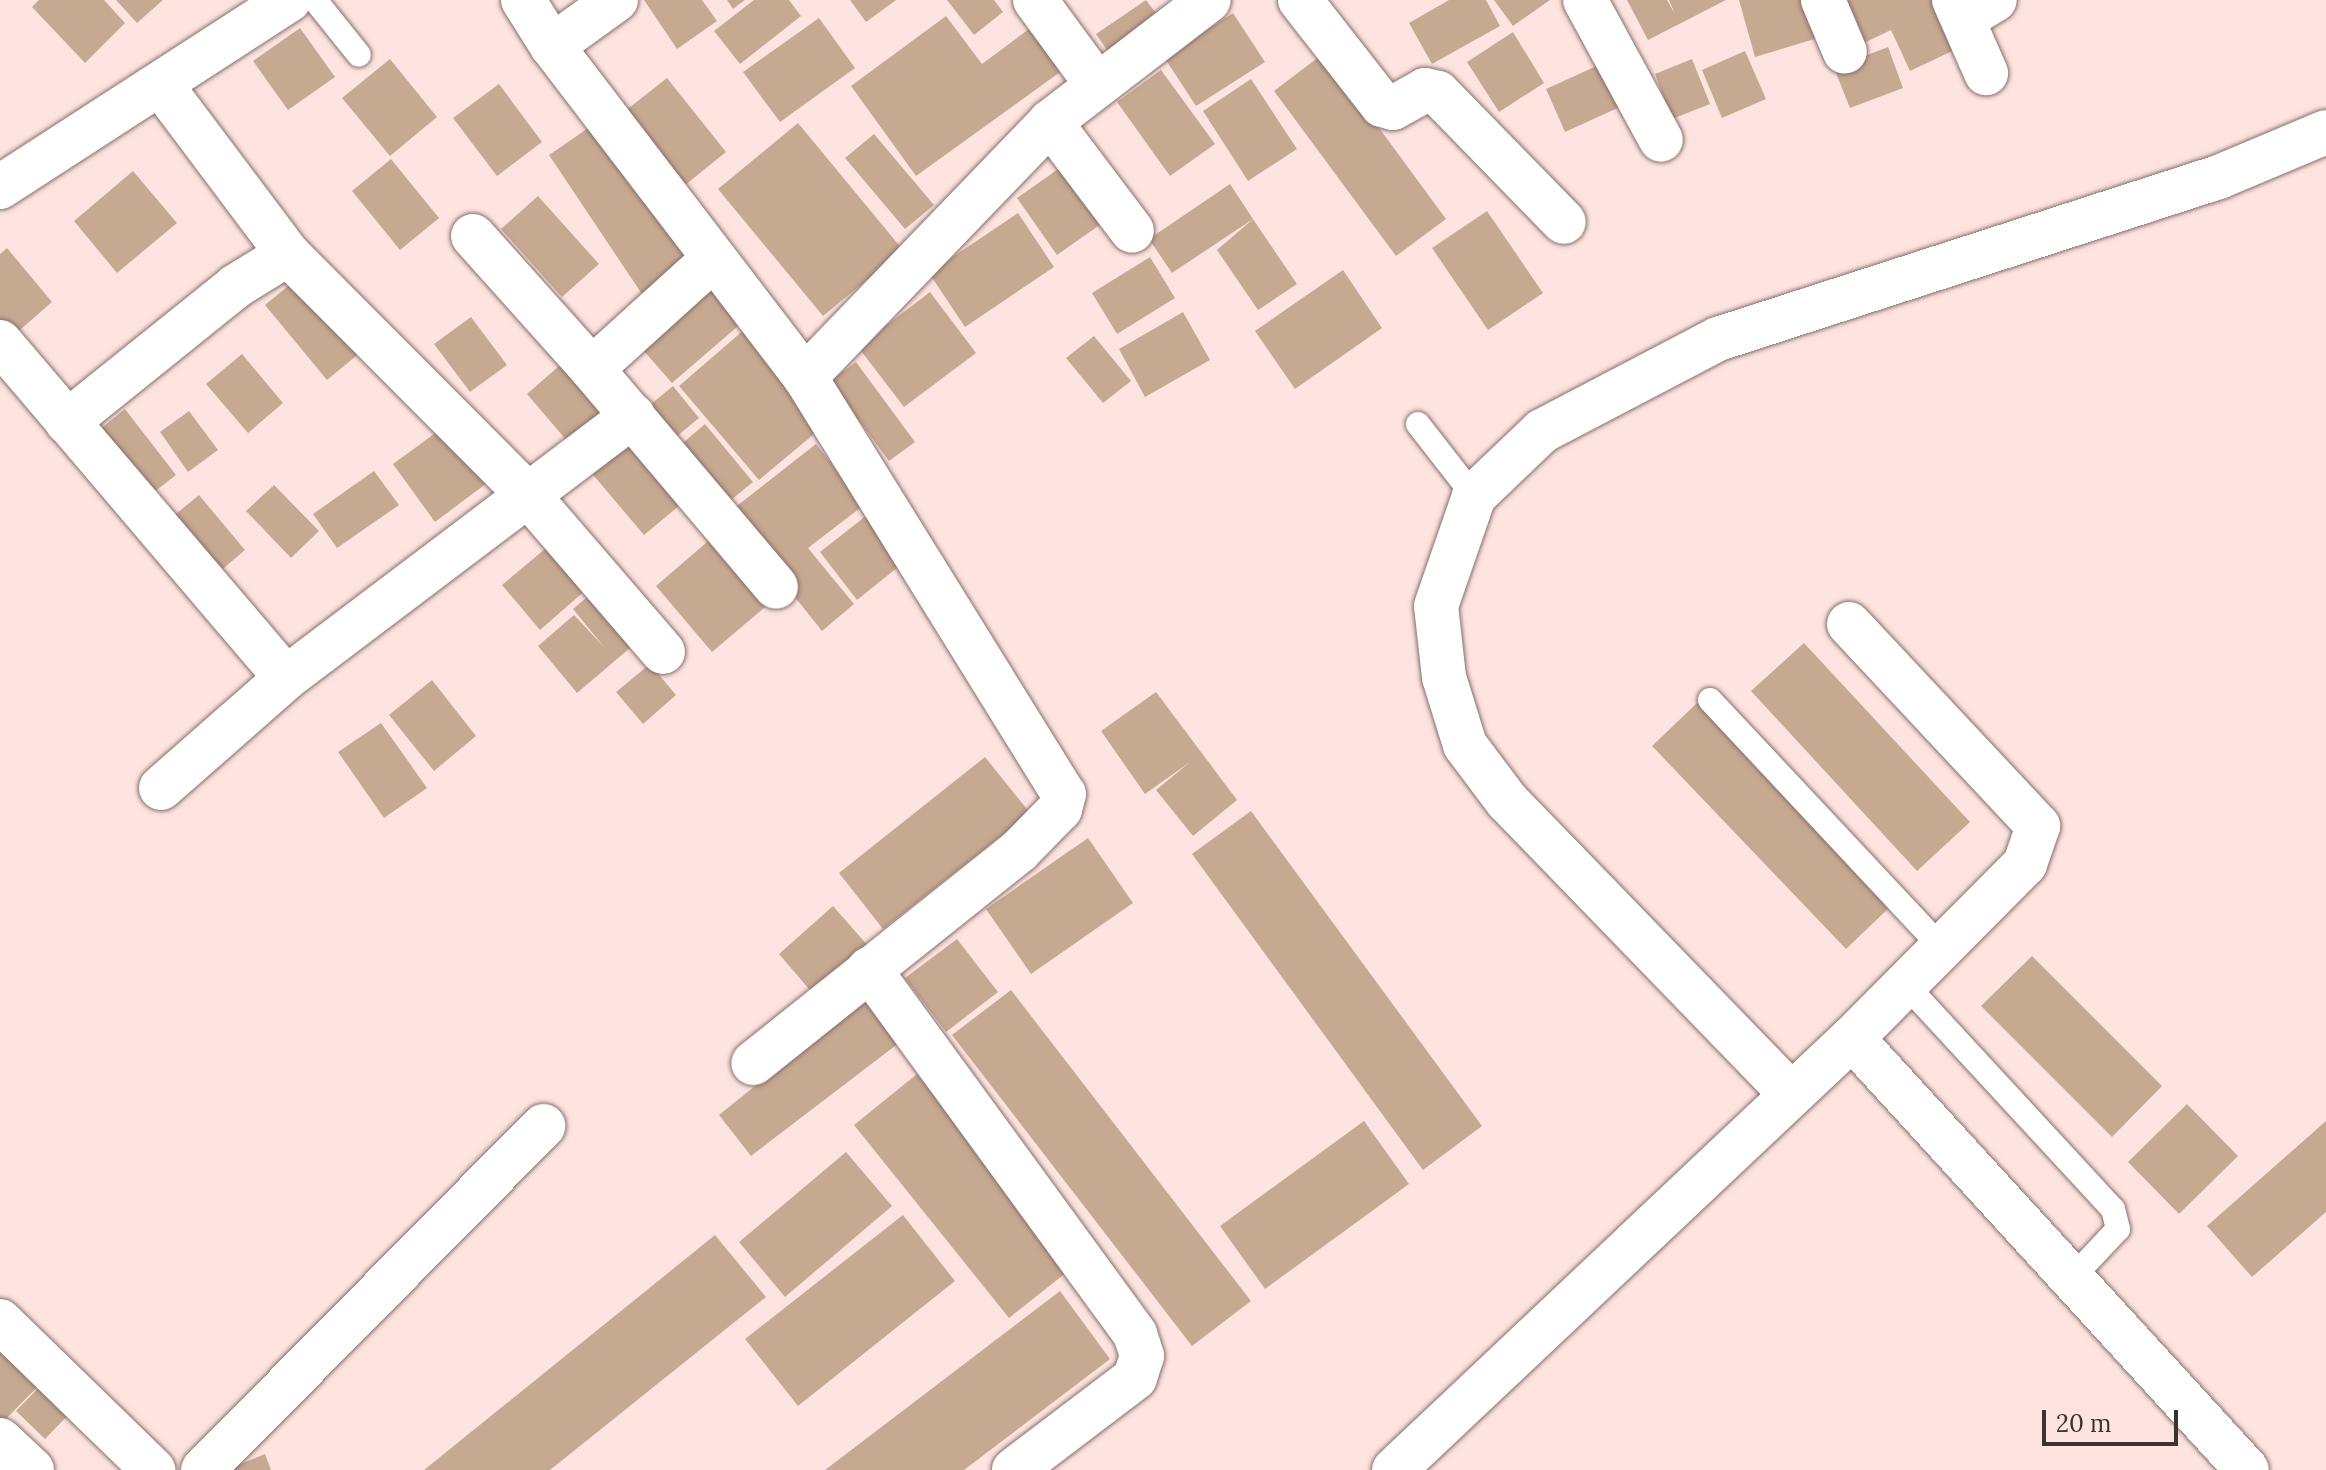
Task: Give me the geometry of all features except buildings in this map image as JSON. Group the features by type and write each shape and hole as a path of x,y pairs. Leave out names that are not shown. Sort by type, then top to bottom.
{"street":[{"path":"523,0 552,46 712,260 805,377 1064,794 1060,809 1019,851 753,1063"},
{"path":"552,46 616,0"},
{"path":"1035,0 1095,82"},
{"path":"805,377 1050,122 1095,82 1209,0"},
{"path":"1300,0 1382,105 1393,108 1425,90 1438,93 1564,222"},
{"path":"1585,0 1661,140"},
{"path":"1823,0 1845,52"},
{"path":"2,182 161,85 276,3"},
{"path":"1971,6 1986,73"},
{"path":"161,85 288,254 528,495 663,652"},
{"path":"1050,122 1132,231"},
{"path":"1791,1094 1507,801 1465,745 1444,677 1436,606 1474,496 1542,431 1718,339 2219,177 2326,132"},
{"path":"473,236 633,416 776,587"},
{"path":"67,422 236,286 288,254"},
{"path":"592,369 712,260"},
{"path":"0,342 286,678"},
{"path":"161,788 286,678 633,416"},
{"path":"1394,1470 1852,1038 2025,864 2038,826 1849,624"},
{"path":"869,969 1135,1334 1142,1356 1135,1378 1014,1470"},
{"path":"1852,1038 2247,1470"},
{"path":"203,1470 544,1126"},
{"path":"0,1321 153,1470"},
{"path":"0,1440 32,1470"}],"lane":[{"path":"315,0 359,55"},
{"path":"1418,424 1474,496"},
{"path":"1710,700 1943,949"},
{"path":"1906,985 2113,1209 2118,1229 2072,1278"}]}
